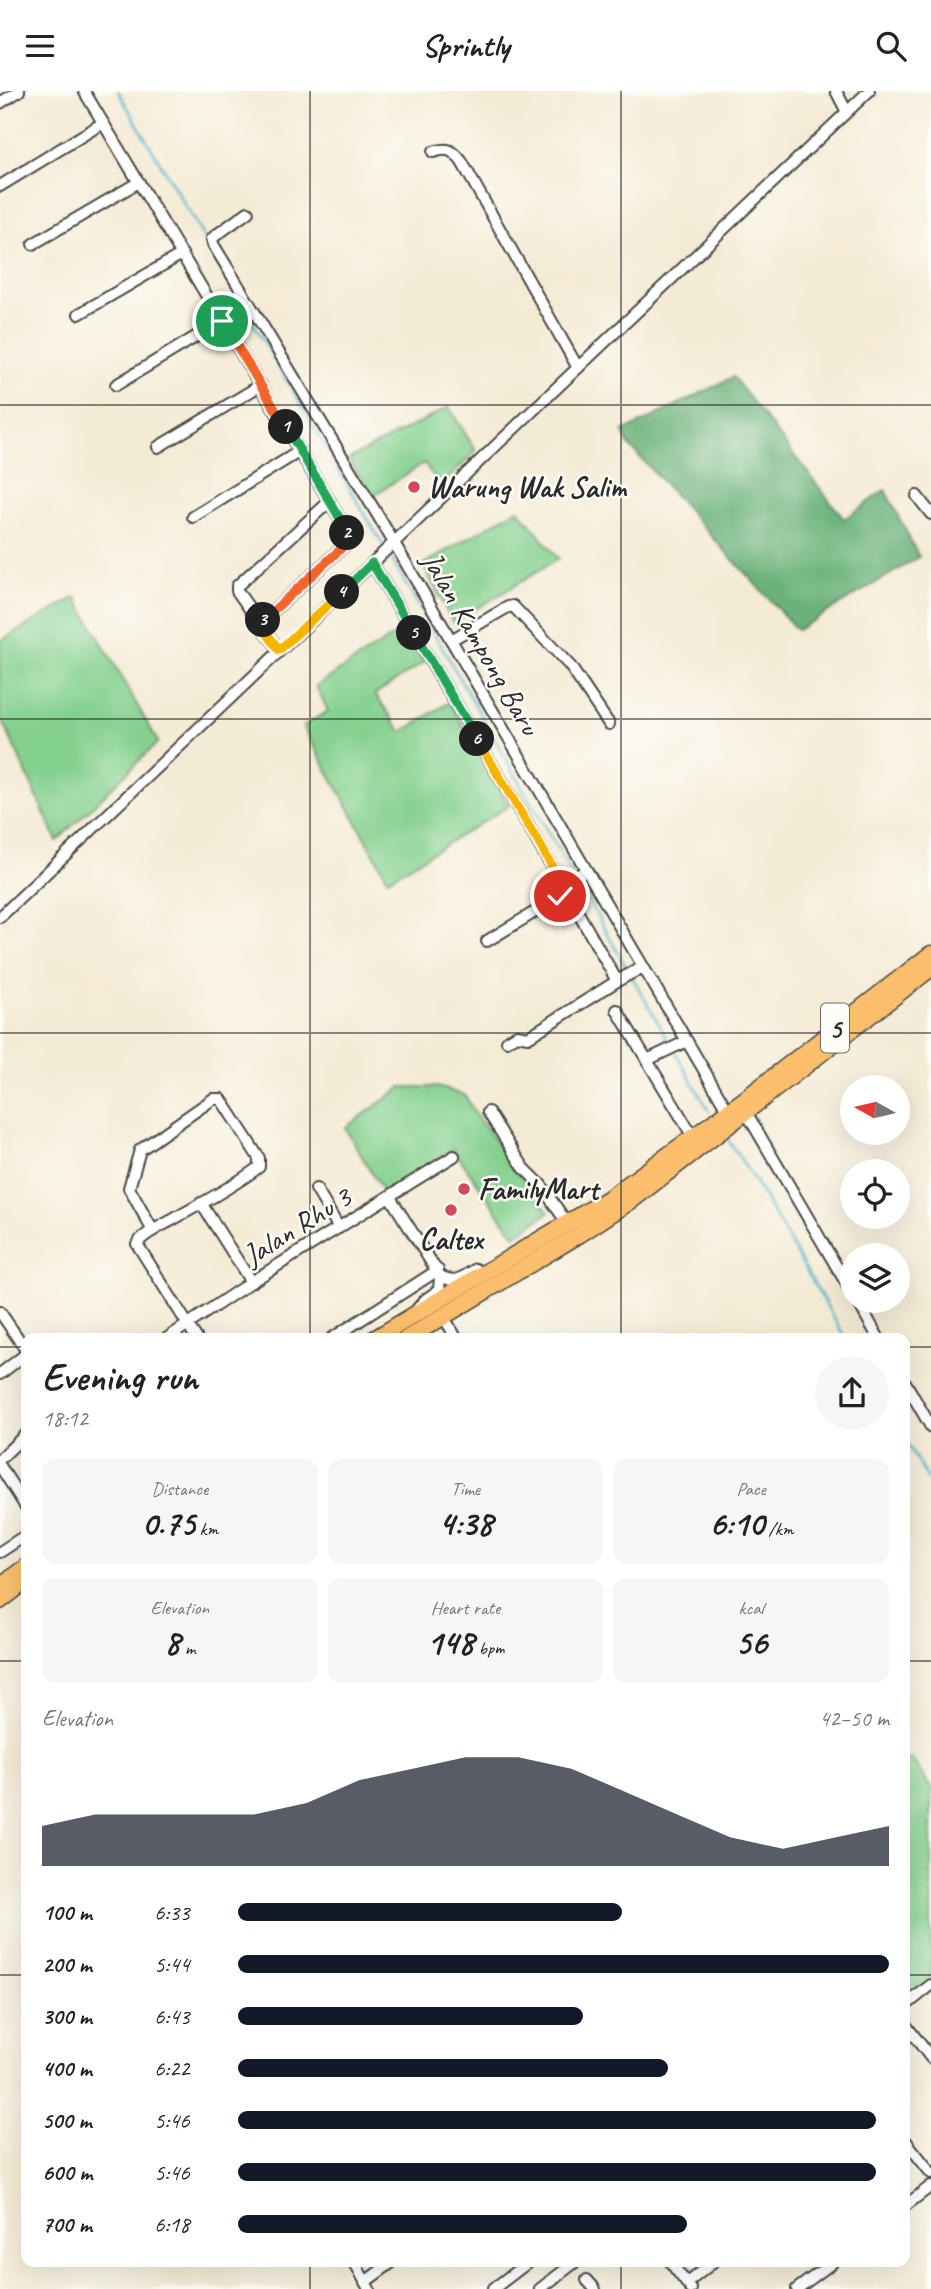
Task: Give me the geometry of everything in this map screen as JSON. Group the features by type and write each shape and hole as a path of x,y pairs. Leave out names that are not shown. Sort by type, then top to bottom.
{"highway":[{"name":"5","path":"384,1333 608,1199 728,1111 931,954"},
{"name":"5","path":"416,1333 632,1200 931,968"},
{"path":"0,1586 21,1571"},
{"path":"0,1601 21,1585"}],"street":[{"path":"0,103 19,91"},
{"path":"85,91 345,527 348,540 345,545 260,623"},
{"path":"836,91 847,112"},
{"path":"0,917 869,91"},
{"path":"0,186 103,123"},
{"path":"433,152 451,150 462,162 578,368"},
{"path":"33,244 139,182"},
{"name":"Jalan Kampong Baru","path":"248,212 215,236 212,239 213,244 451,640 583,872 630,974 682,1043 728,1111"},
{"path":"79,314 182,254"},
{"path":"116,385 222,321"},
{"path":"158,447 261,385"},
{"path":"193,517 300,451"},
{"path":"917,496 931,514"},
{"path":"279,650 237,591 237,586 330,501"},
{"path":"372,563 566,886 630,974 528,1037 517,1035 507,1041"},
{"path":"451,640 513,606 570,666 609,724"},
{"path":"487,941 553,901 583,872"},
{"path":"617,1010 693,1137"},
{"path":"647,1060 682,1043"},
{"path":"153,1231 129,1188 140,1150 218,1098 223,1101 259,1158 260,1164 139,1240 138,1248 193,1333"},
{"path":"488,1112 524,1168 541,1185 567,1223"},
{"path":"746,1112 840,1273"},
{"name":"Jalan Rhu 3","path":"175,1333 251,1282 454,1156"},
{"path":"316,1189 339,1228"},
{"path":"390,1198 439,1273 452,1281 480,1267 495,1266"},
{"path":"201,1203 251,1282"},
{"path":"411,1316 426,1299 439,1290 439,1273"},
{"path":"341,1333 439,1273"},
{"path":"0,1312 21,1344"},
{"path":"864,1313 876,1333"},
{"path":"443,1316 453,1333"},
{"path":"0,1374 21,1356"},
{"path":"910,1391 931,1427"},
{"path":"0,1459 21,1439"},
{"path":"0,1466 21,1499"},
{"path":"0,1552 21,1538"},
{"path":"910,2003 931,1985"},
{"path":"910,2031 931,2058"},
{"path":"910,2146 931,2173"},
{"path":"910,2202 931,2186"},
{"path":"357,2267 367,2286 387,2267"},
{"path":"492,2289 522,2267"},
{"path":"540,2289 569,2267"},
{"path":"674,2267 689,2286 708,2267"},
{"path":"797,2289 827,2267"}],"green space":[{"path":"733,377 844,519 885,490 919,557 797,630 628,444 623,432"},
{"path":"449,407 476,451 441,486 424,463 372,496 349,459"},
{"path":"518,509 558,559 453,623 423,565"},
{"path":"76,597 158,742 57,841 0,715 0,641"},
{"path":"402,630 425,662 375,694 402,732 450,702 509,806 388,879 303,726 328,711 316,686"},
{"path":"402,1087 437,1087 465,1095 475,1114 549,1212 515,1236 453,1149 385,1195 345,1128"},
{"path":"910,1759 931,1788 931,1978 910,1995"}],"waterway":[{"path":"118,91 208,245"},
{"path":"218,263 383,545"},
{"path":"392,560 573,876"},
{"path":"577,881 628,970"},
{"path":"631,975 671,1045"},
{"path":"675,1051 709,1111"},
{"path":"728,1140 843,1333"},
{"path":"910,1449 931,1485"}],"place":[{"name":"Warung Wak Salim","path":"414,487"},
{"name":"FamilyMart","path":"464,1189"},
{"name":"Caltex","path":"451,1210"}],"route":[{"path":"222,321 348,534 345,545 260,623 279,650 372,563 565,889 560,896"}]}
